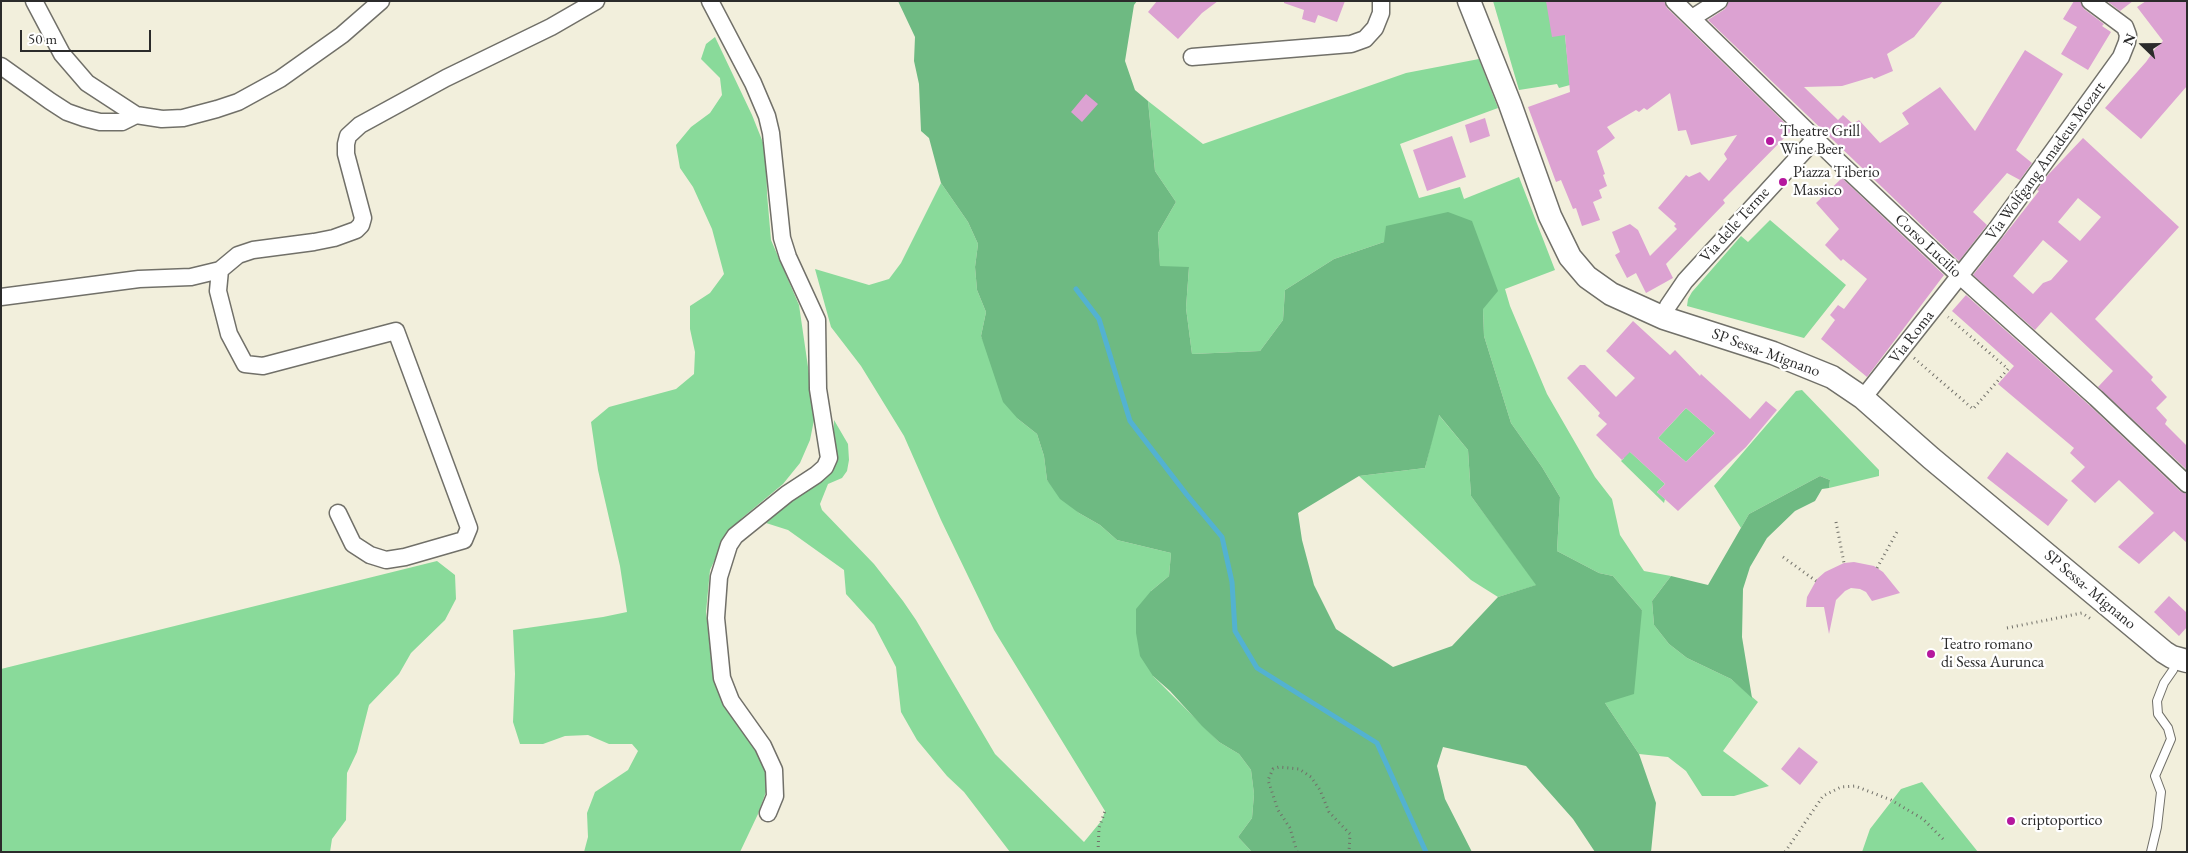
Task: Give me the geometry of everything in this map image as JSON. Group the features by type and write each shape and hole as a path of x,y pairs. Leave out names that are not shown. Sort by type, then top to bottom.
{"street":[{"path":"34,1 51,36 87,83 136,115 162,119 183,118 238,102 280,80 342,35 381,1"},
{"path":"1,297 132,280 178,278 220,270 238,254 334,238 356,230 361,225 363,218 346,154 348,136 354,130 446,78 551,27 596,1"},
{"path":"710,1 749,75 767,116 771,133 782,238 788,257 817,320 818,389 829,458 825,468 788,494 735,536 722,563 719,577 716,618 722,678 731,701 763,746 774,770 774,796 768,814"},
{"path":"1192,57 1351,44 1365,39 1375,28 1381,14 1381,1"},
{"name":"SP Sessa- Mignano","path":"1469,1 1510,104 1550,216 1570,257 1587,277 1602,288 1664,318 1809,366 1832,377 1863,398 1931,458 2180,666"},
{"name":"Corso Lucilio","path":"1674,1 1815,139 1960,276 2096,398 2187,484"},
{"path":"1692,18 1718,1"},
{"name":"Via Wolfgang Amadeus Mozart","path":"1960,276 2056,148 2125,50 2128,35 2125,27 2090,1"},
{"path":"1,66 67,112 100,122 122,122 136,115"},
{"name":"Via delle Terme","path":"1664,318 1668,306 1684,281 1815,139"},
{"path":"220,270 218,291 229,334 245,364 263,366 396,331 469,528 464,540 405,557 386,560 370,555 353,544 338,513"},
{"name":"Via Roma","path":"1863,398 1960,276"}],"lane":[{"path":"2151,852 2157,827 2161,792 2155,776 2171,739 2168,728 2158,714 2157,701 2164,683 2180,666"}],"path":[{"path":"1914,357 1973,409 2008,369 1936,307"},
{"path":"1836,522 1844,563"},
{"path":"1877,568 1898,530"},
{"path":"1783,557 1816,581"},
{"path":"2007,628 2082,613 2097,622"},
{"path":"1297,852 1290,828 1278,810 1270,792 1268,780 1273,769 1279,766 1299,769 1311,777 1320,790 1329,812 1350,834 1349,852"},
{"path":"1784,852 1822,796 1841,787 1855,786 1891,800 1923,820 1945,841"},
{"path":"1098,852 1099,828 1105,811"}],"green space":[{"path":"898,1 1137,1 1134,5 1125,61 1135,90 1148,101 1155,171 1176,202 1158,233 1160,266 1189,267 1186,308 1192,354 1260,351 1283,320 1285,290 1334,259 1384,242 1386,226 1448,212 1472,221 1498,291 1483,309 1484,336 1511,423 1542,467 1560,497 1557,551 1599,573 1613,576 1642,610 1634,694 1605,703 1639,754 1656,803 1651,852 1595,852 1573,819 1526,766 1443,747 1437,766 1445,799 1472,852 1252,852 1238,837 1252,818 1254,794 1251,770 1239,754 1219,742 1153,676 1140,656 1136,633 1136,609 1151,591 1169,576 1171,553 1117,540 1100,525 1060,499 1047,480 1044,456 1037,434 1018,419 1003,402 981,336 986,312 977,290 975,267 978,244 968,222 941,183 929,138 921,131 919,84 914,61 915,37","holes":["1439,415 1468,450 1471,496 1536,585 1498,597 1452,646 1393,667 1336,629 1314,585 1302,540 1298,513 1359,476 1425,468"]},
{"path":"1493,1 1546,1 1565,35 1570,85 1559,88 1557,84 1519,90"},
{"path":"715,37 752,115 766,150 771,240 799,305 815,415 810,440 800,463 783,484 742,518 723,543 710,570 706,612 712,666 722,702 755,747 765,767 767,789 758,814 740,852 584,852 588,837 587,813 595,792 628,770 638,751 632,744 609,744 588,735 565,736 543,744 520,744 513,722 515,674 513,630 627,612 620,566 598,470 591,422 609,407 676,389 694,374 695,352 690,329 690,306 710,293 724,274 712,229 693,187 680,168 676,145 691,127 710,113 722,95 720,78 701,59 706,44"},
{"path":"1479,59 1498,108 1400,144 1419,198 1460,187 1464,199 1519,177 1555,270 1505,289 1510,306 1547,394 1595,477 1612,499 1620,535 1644,571 1671,576 1652,601 1654,625 1669,644 1687,658 1731,679 1758,702 1723,751 1769,786 1734,796 1702,796 1686,771 1668,757 1639,754 1605,703 1642,610 1613,576 1599,573 1557,551 1560,497 1542,467 1511,423 1484,336 1483,309 1384,242 1334,259 1285,290 1283,320 1260,351 1192,354 1186,308 1189,267 1160,267 1158,233 1176,202 1155,171 1148,101 1203,144 1406,73"},
{"path":"941,183 968,222 978,244 975,267 977,290 986,312 981,336 1018,419 1037,434 1044,456 1047,480 1079,513 1100,525 1117,540 1171,553 1169,576 1151,591 1153,676 1219,742 1239,754 1251,770 1254,794 1252,818 1238,837 1252,852 1010,852 964,792 947,776 917,740 901,712 896,667 874,625 846,594 844,570 788,530 766,523 833,464 834,420 848,444 849,460 847,471 842,478 828,484 820,504 822,510 874,564 903,601 995,754 1084,842 1102,820 1105,811 994,630 941,520 904,436 861,366 831,327 815,269 869,285 889,279 901,263"},
{"path":"1770,220 1846,285 1804,338 1687,306 1692,292 1741,236 1748,242"},
{"path":"1802,390 1879,470 1879,476 1829,488 1830,480 1820,476 1749,514 1741,528 1714,486 1796,391"},
{"path":"1686,408 1715,433 1686,462 1658,438"},
{"path":"1438,414 1468,450 1471,496 1537,585 1498,597 1471,580 1359,476 1425,468"},
{"path":"1628,450 1665,484 1657,492 1665,499 1664,503 1621,461 1624,458 1622,456"},
{"path":"1820,476 1830,480 1829,488 1822,489 1815,501 1795,511 1767,538 1750,567 1743,589 1742,637 1752,698 1731,679 1687,658 1669,644 1654,625 1652,601 1671,576 1708,585 1749,514"},
{"path":"437,561 455,575 456,599 445,620 411,653 399,674 369,705 357,752 347,773 346,820 332,839 330,852 1,852 1,669"},
{"path":"1922,782 1978,852 1862,852 1870,829 1901,789"}],"building":[{"path":"1157,1 1218,1 1202,13 1178,39 1148,12"},
{"path":"1284,1 1345,1 1337,22 1318,15 1315,23 1302,19 1304,10 1284,3"},
{"path":"1546,1 1664,1 1667,8 1792,130 1723,200 1725,203 1666,264 1673,278 1646,293 1636,273 1627,278 1615,255 1620,252 1612,232 1630,224 1638,230 1650,256 1677,229 1674,226 1676,224 1658,208 1686,175 1689,177 1700,172 1709,181 1727,159 1724,154 1737,135 1691,145 1686,130 1678,131 1670,93 1647,110 1644,108 1639,112 1636,110 1607,127 1615,138 1597,151 1607,186 1599,190 1602,198 1593,202 1600,220 1582,226 1576,208 1573,209 1561,180 1556,182 1528,107 1570,92 1565,35 1552,37"},
{"path":"1729,1 1943,1 1914,37 1887,54 1893,71 1874,79 1872,77 1842,86 1804,87 1838,120 1843,115 1853,124 1859,120 1880,143 1909,124 1902,113 1940,87 1975,131 2025,50 2063,74 2016,150 2032,163 2020,180 2007,173 1973,212 1987,225 1959,261 1708,20 1725,9"},
{"path":"2074,1 2080,1 2084,9 2104,24 2102,26 2111,32 2088,70 2061,54 2077,27 2063,19"},
{"path":"2107,1 2133,1 2120,11"},
{"path":"2146,1 2187,1 2187,86 2141,139 2105,108 2163,41 2137,7"},
{"path":"1086,94 1098,104 1082,122 1071,112"},
{"path":"1485,118 1490,136 1470,143 1465,125"},
{"path":"1452,136 1466,177 1427,191 1413,150"},
{"path":"2083,138 2179,227 2095,319 2153,377 2151,380 2167,397 2156,408 2167,420 2165,424 2187,446 2187,470 2098,387 2113,371 2051,312 2035,330 1973,275 2039,191 2037,190 2047,176","holes":["2078,198 2101,217 2080,241 2058,222","2043,240 2068,261 2051,280 2043,283 2033,294 2013,276"]},
{"path":"1842,178 1944,275 1867,377 1821,339 1835,320 1830,315 1838,305 1844,309 1867,279 1843,259 1841,261 1825,245 1839,229 1816,203"},
{"path":"1966,295 2089,405 2180,491 2187,494 2187,543 2174,531 2139,564 2118,547 2154,513 2119,480 2095,503 2071,481 2085,467 2070,453 2074,448 1998,384 2014,366 1952,311"},
{"path":"1633,321 1670,355 1675,350 1700,376 1701,374 1750,419 1766,401 1777,410 1746,447 1678,511 1657,492 1665,484 1630,452 1622,460 1596,435 1607,424 1598,416 1600,413 1567,378 1580,365 1585,365 1616,397 1635,378 1606,351","holes":["1686,408 1715,433 1686,462 1658,438"]},
{"path":"2007,452 2068,500 2048,526 1987,478"},
{"path":"1854,562 1874,566 1883,572 1900,593 1872,601 1866,592 1860,589 1851,588 1845,591 1836,600 1829,634 1824,607 1806,607 1807,597 1817,579 1825,572 1844,563"},
{"path":"2169,596 2187,613 2187,627 2179,636 2154,612"},
{"path":"1799,747 1818,762 1800,785 1781,769"}],"waterway":[{"path":"1076,289 1099,319 1130,421 1222,537 1232,582 1235,631 1257,668 1377,743 1426,852"}],"place":[{"name":"Theatre Grill Wine Beer","path":"1770,141"},
{"name":"Piazza Tiberio Massico","path":"1783,182"},
{"name":"Teatro romano di Sessa Aurunca","path":"1931,654"},
{"name":"criptoportico","path":"2011,821"}]}
